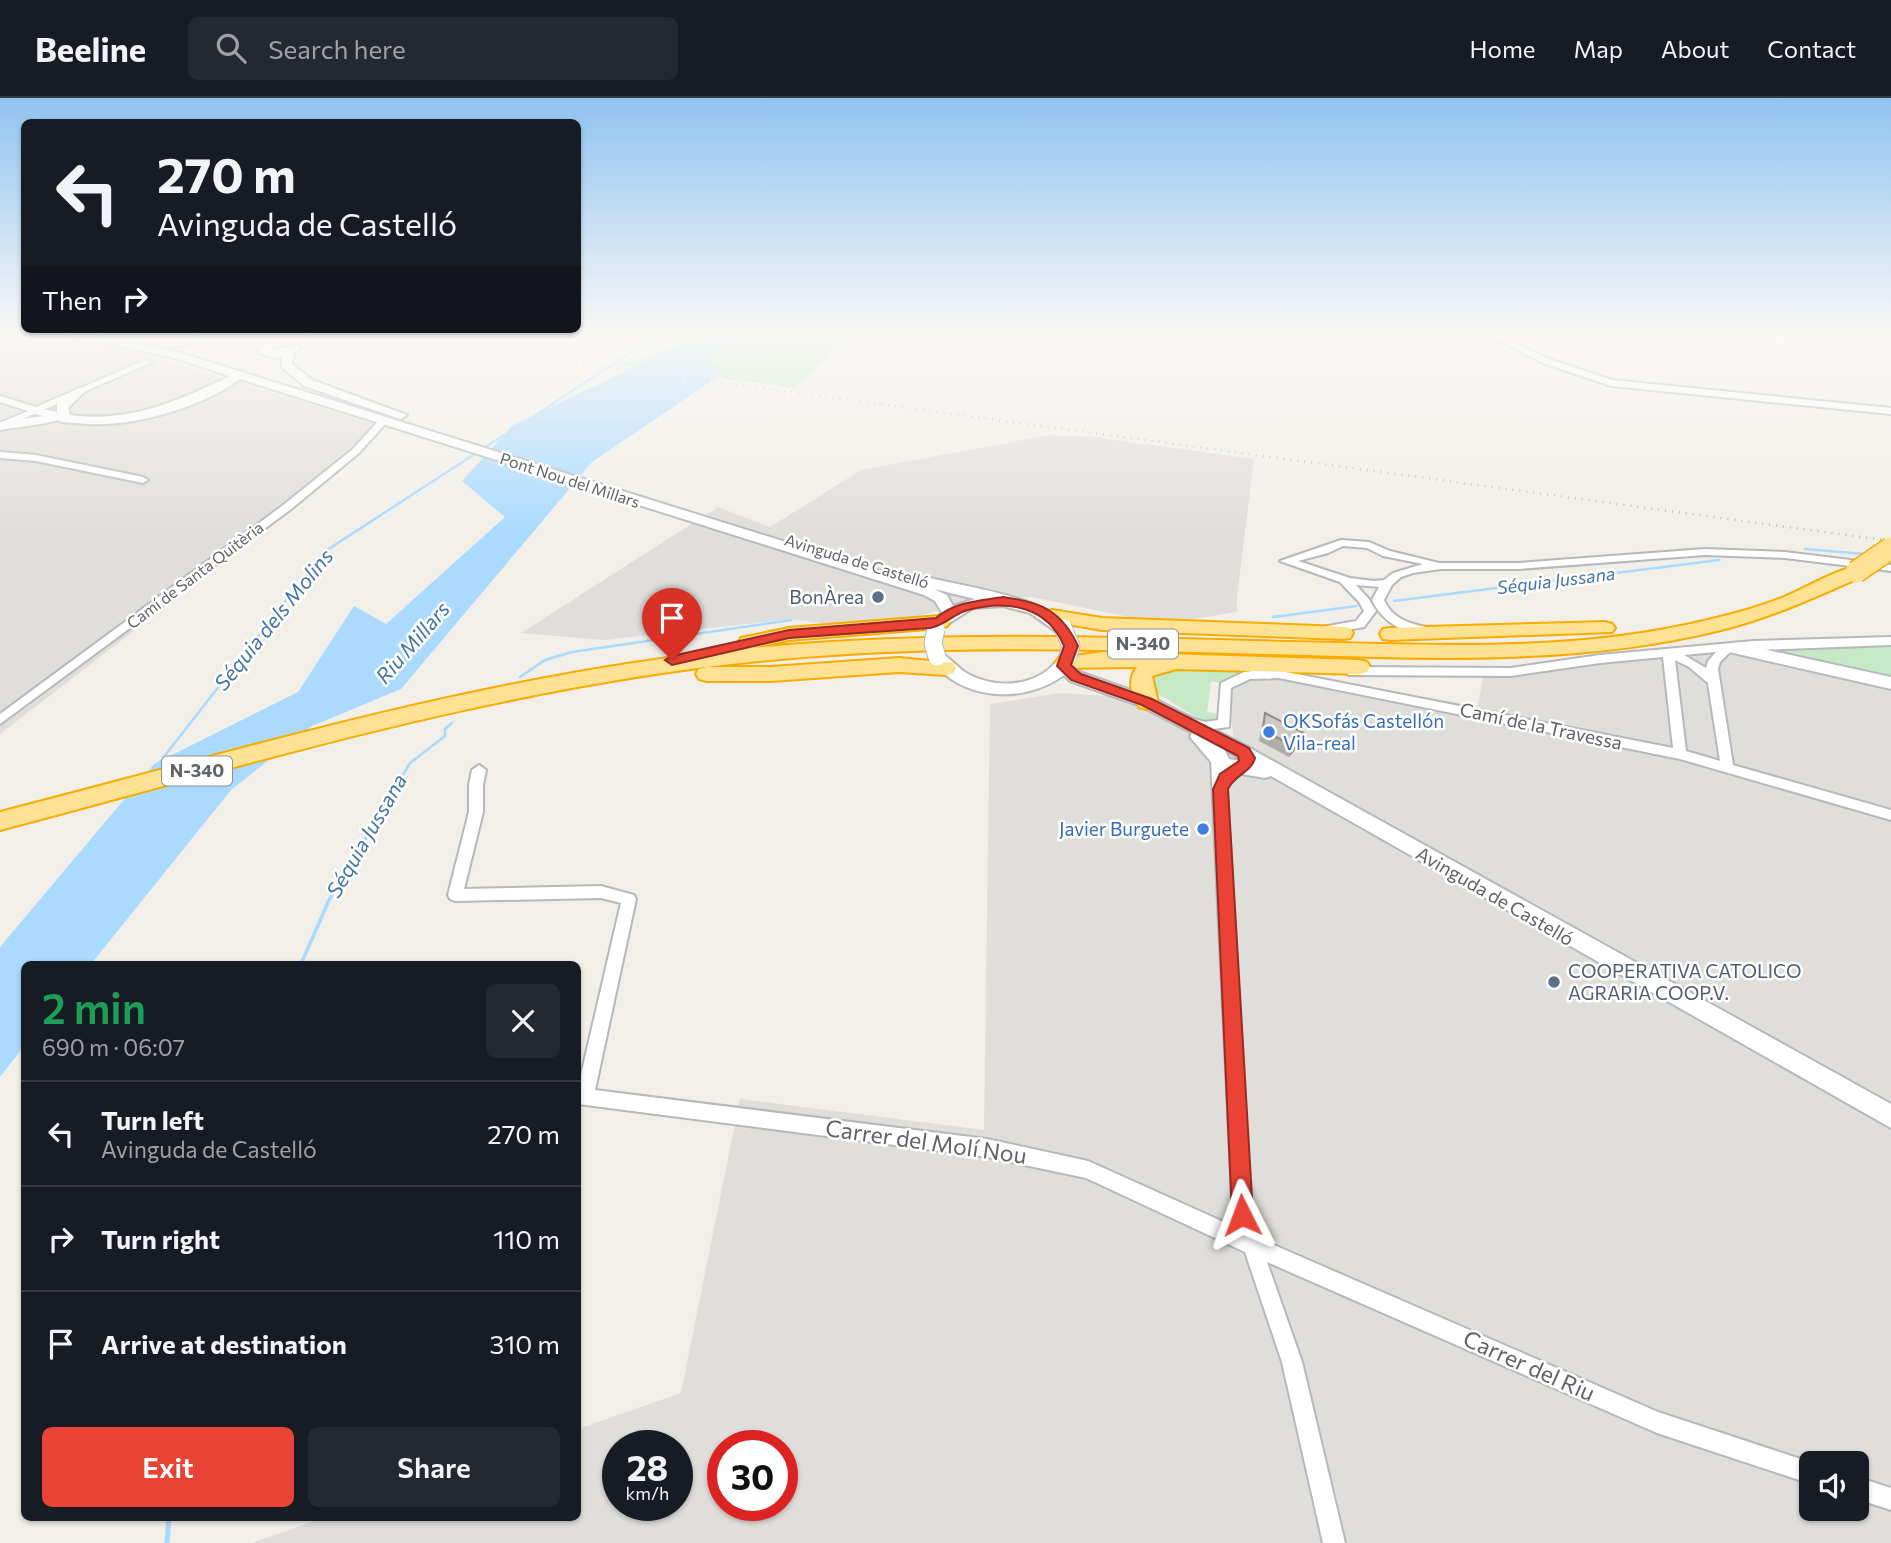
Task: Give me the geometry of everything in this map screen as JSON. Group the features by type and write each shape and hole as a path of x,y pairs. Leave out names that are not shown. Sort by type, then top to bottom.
{"highway":[{"name":"N-340","path":"0,821 393,721 553,685 632,670 811,650 967,642 1076,642 1457,652 1661,646 1815,594 1856,572 1891,548"},
{"path":"632,670 789,634 942,621"},
{"path":"1058,622 1336,633 1443,633 1676,626 1700,622 1721,624"},
{"path":"1066,662 1103,659 1296,667 1505,667 1641,645 1661,646"},
{"path":"553,685 571,688 662,676 771,674 941,662"},
{"path":"1147,702 1139,683 1142,673 1150,667 1210,664"}],"main road":[{"path":"66,420 61,407 70,399"},
{"path":"0,426 35,419 112,422 148,416 186,399"},
{"path":"315,399 383,421 439,434"},
{"path":"330,399 439,434"},
{"path":"361,399 439,434"},
{"path":"36,410 66,420"},
{"name":"Pont Nou del Millars","path":"439,434 709,520"},
{"name":"Avinguda de Castelló","path":"709,520 932,584 1003,601"},
{"name":"Avinguda de Castelló","path":"709,520 929,592 941,598 942,621"},
{"path":"1039,683 1066,662 1071,646 1058,622 1022,604 1003,601 975,604 942,621 933,643 941,662 955,676 982,687 1011,688 1039,683 1099,686"},
{"path":"1731,649 1891,683"},
{"path":"1066,662 1076,677 1147,702 1183,721 1232,758"},
{"name":"Avinguda de Castelló","path":"1232,758 1284,775 1891,1117"}],"street":[{"path":"1,399 36,410"},
{"path":"0,426 61,399"},
{"path":"1775,399 1891,411"},
{"name":"Camí de Santa Quitèria","path":"0,720 286,508 356,451 383,421"},
{"path":"0,456 36,458 143,480"},
{"path":"1456,566 1387,554 1368,545 1341,543 1324,551 1286,561 1329,573 1346,582 1366,586 1423,568 1515,566 1678,553 1736,552 1826,559 1891,568"},
{"path":"1324,551 1321,561 1329,573"},
{"path":"1387,554 1396,564 1392,579 1378,600 1382,612 1397,623 1443,633"},
{"path":"1289,630 1334,629 1360,624 1370,611 1364,600 1346,582"},
{"path":"1661,646 1731,649 1753,645 1891,641"},
{"path":"1661,646 1693,664 1715,682"},
{"path":"1661,646 1679,754"},
{"path":"1727,766 1712,669 1714,661 1731,649"},
{"name":"Camí de la Travessa","path":"1183,721 1205,726 1224,724 1225,686 1237,677 1259,673 1379,692 1679,754 1891,815"},
{"path":"1220,789 1232,758"},
{"path":"1232,758 1220,789 1242,1215 1292,1362 1334,1543"},
{"name":"Carrer del Molí Nou","path":"480,770 476,785 477,812 455,895 601,892 629,898 581,1096 987,1148 1088,1170 1252,1245"},
{"name":"Carrer del Riu","path":"1252,1245 1657,1422 1799,1469"},
{"path":"1869,1492 1891,1499"}],"shaded area":[{"path":"0,399 295,399 385,427 342,470 0,734"},
{"path":"1050,435 1094,437 1254,459 1237,612 1192,619 1144,620 1032,597 992,597 914,617 828,624 790,619 604,640 521,633 718,507 770,527 861,470"},
{"path":"1751,653 1891,685 1891,1543 252,1543 315,1521 581,1521 581,1428 681,1393 740,1099 984,1130 990,704 1060,693 1126,697 1234,740 1227,687 1258,670 1478,706 1483,677 1674,655"}],"green space":[{"path":"1891,646 1891,678 1764,649"},
{"path":"1171,669 1245,671 1221,683 1211,681 1207,712 1218,714 1216,720 1209,722 1200,720 1152,690 1151,674"}],"water":[{"name":"Riu Millars","path":"567,399 684,399 592,462 401,689 312,726 231,790 93,961 21,961 21,1050 0,1077 0,947 154,764 298,692 354,606 386,624 505,517 462,481 512,426"}],"building":[{"path":"1265,713 1304,733 1293,746 1263,730"}],"waterway":[{"name":"Séquia dels Molins","path":"534,416 559,399"},
{"name":"Séquia dels Molins","path":"159,763 324,552 504,435"},
{"name":"Séquia Jussana","path":"1805,549 1865,554"},
{"name":"Séquia Jussana","path":"1394,601 1719,560"},
{"name":"Séquia Jussana","path":"1273,617 1357,606"},
{"name":"Séquia Jussana","path":"520,677 545,660 572,652 791,620"},
{"name":"Séquia Jussana","path":"396,787 410,763 445,736 445,729 452,723"},
{"name":"Séquia Jussana","path":"302,961 329,900 397,785"},
{"name":"Séquia Jussana","path":"167,1543 169,1521"}],"railway":[{"path":"845,399 1891,541"}],"place":[{"name":"BonÀrea","path":"878,597"},
{"name":"OKSofás Castellón Vila-real","path":"1269,732"},
{"name":"Javier Burguete","path":"1203,829"},
{"name":"COOPERATIVA CATOLICO AGRARIA COOP.V.","path":"1554,982"}],"route":[{"path":"672,660 789,634 930,624 940,622 950,613 965,606 984,602 1022,604 1052,617 1063,628 1071,646 1064,666 1076,677 1147,702 1246,754 1246,764 1226,778 1220,789 1242,1215"}]}
